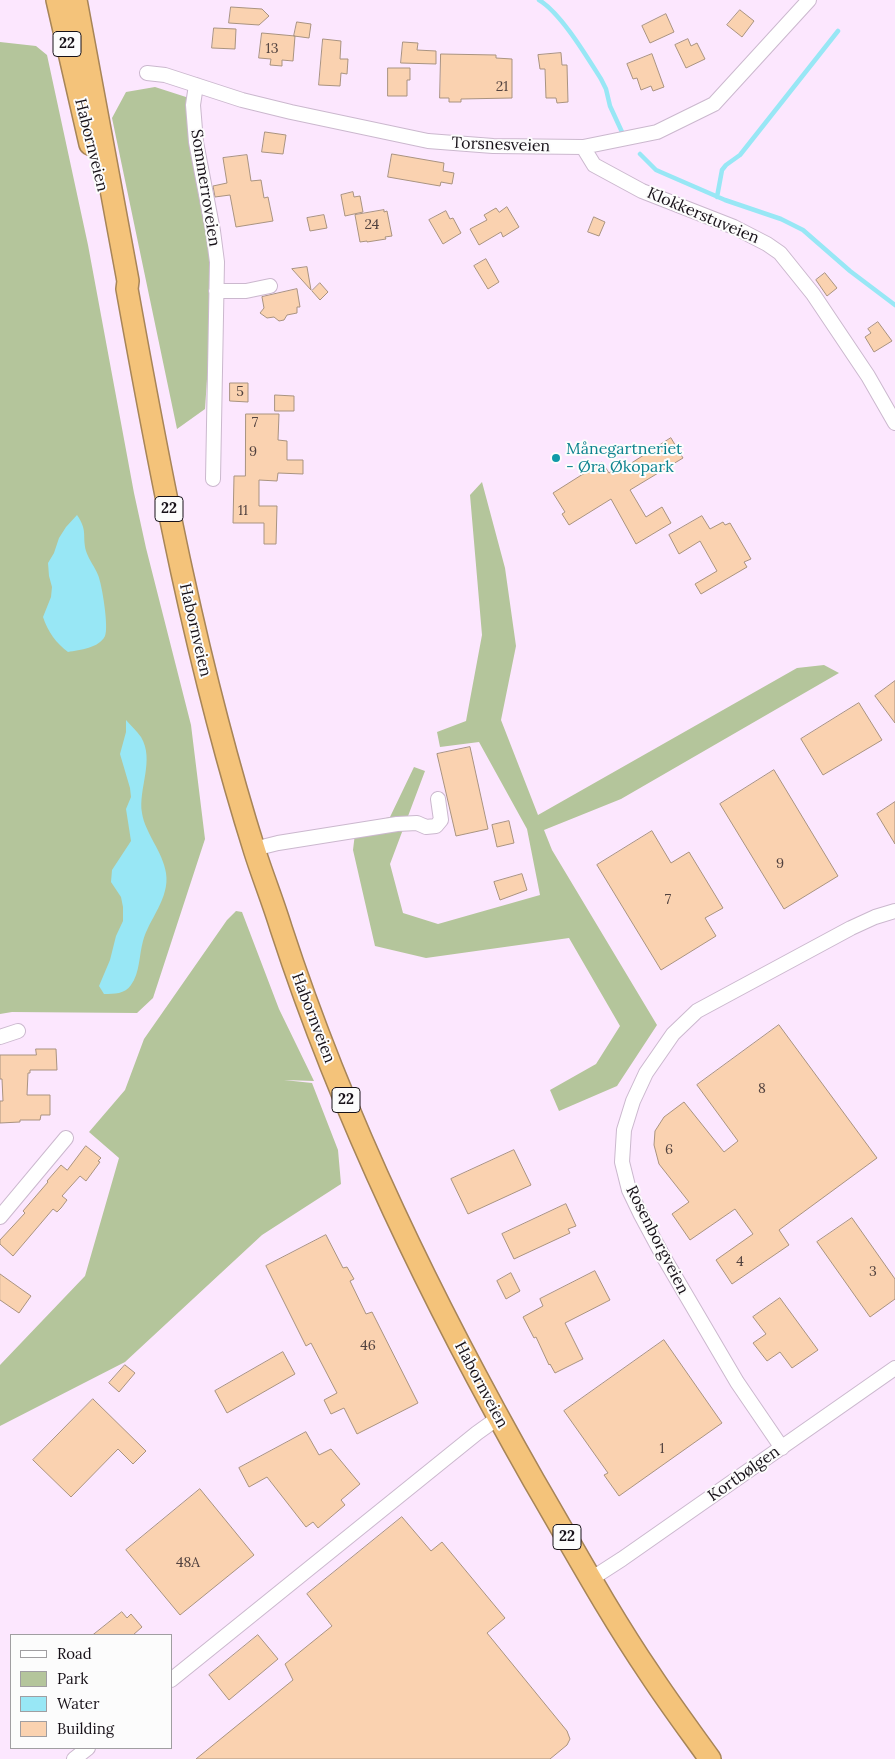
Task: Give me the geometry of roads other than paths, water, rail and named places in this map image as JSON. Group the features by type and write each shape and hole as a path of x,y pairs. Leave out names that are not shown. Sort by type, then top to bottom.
{"highway":[{"name":"Habornveien","path":"57,0 81,108 108,211 123,282 127,289"},
{"name":"Habornveien","path":"76,0 128,281 127,289 170,513 200,653 254,849 296,974 318,1034 364,1143 440,1306 498,1418 591,1579 650,1674 710,1759"}],"street":[{"name":"Torsnesveien","path":"147,73 165,75 242,100 291,112 428,141 493,146 583,147 657,132 714,104 809,0"},
{"name":"Sommerroveien","path":"196,85 192,105 196,142 216,254 213,480"},
{"name":"Klokkerstuveien","path":"583,147 594,165 634,187 734,227 767,244 780,254 813,294 868,376 895,423"},
{"path":"216,291 246,291 270,286"},
{"path":"254,849 278,843 396,824 417,823 426,827 436,826 441,820 438,799"},
{"name":"Rosenborgveien","path":"782,1448 727,1366 641,1215 629,1190 622,1162 624,1130 633,1101 646,1073 673,1034 697,1011 851,928 875,917 895,911"},
{"path":"0,1037 18,1031"},
{"path":"0,1217 66,1138"},
{"name":"Kortbølgen","path":"591,1579 630,1554 895,1368"},
{"path":"172,1679 498,1418"},
{"path":"74,1759 87,1749"}],"water":[{"path":"77,515 84,529 86,551 100,580 106,631 102,640 94,646 68,652 53,637 43,617 51,597 52,587 48,563 59,538"},
{"path":"126,720 141,737 145,746 147,755 141,804 142,813 164,865 166,882 162,900 143,941 134,980 129,988 122,992 104,994 99,986 123,921 121,897 111,882 112,870 131,841 126,809 131,797 130,788 120,754 126,732"}],"waterway":[{"path":"539,0 565,25 601,79 606,89 610,106 622,132"},
{"path":"717,197 722,170 740,155 838,31"},
{"path":"640,154 656,170 725,200 781,219 803,230 850,271 895,305"}],"place":[{"name":"Månegartneriet - Øra Økopark","path":"556,458"}]}
